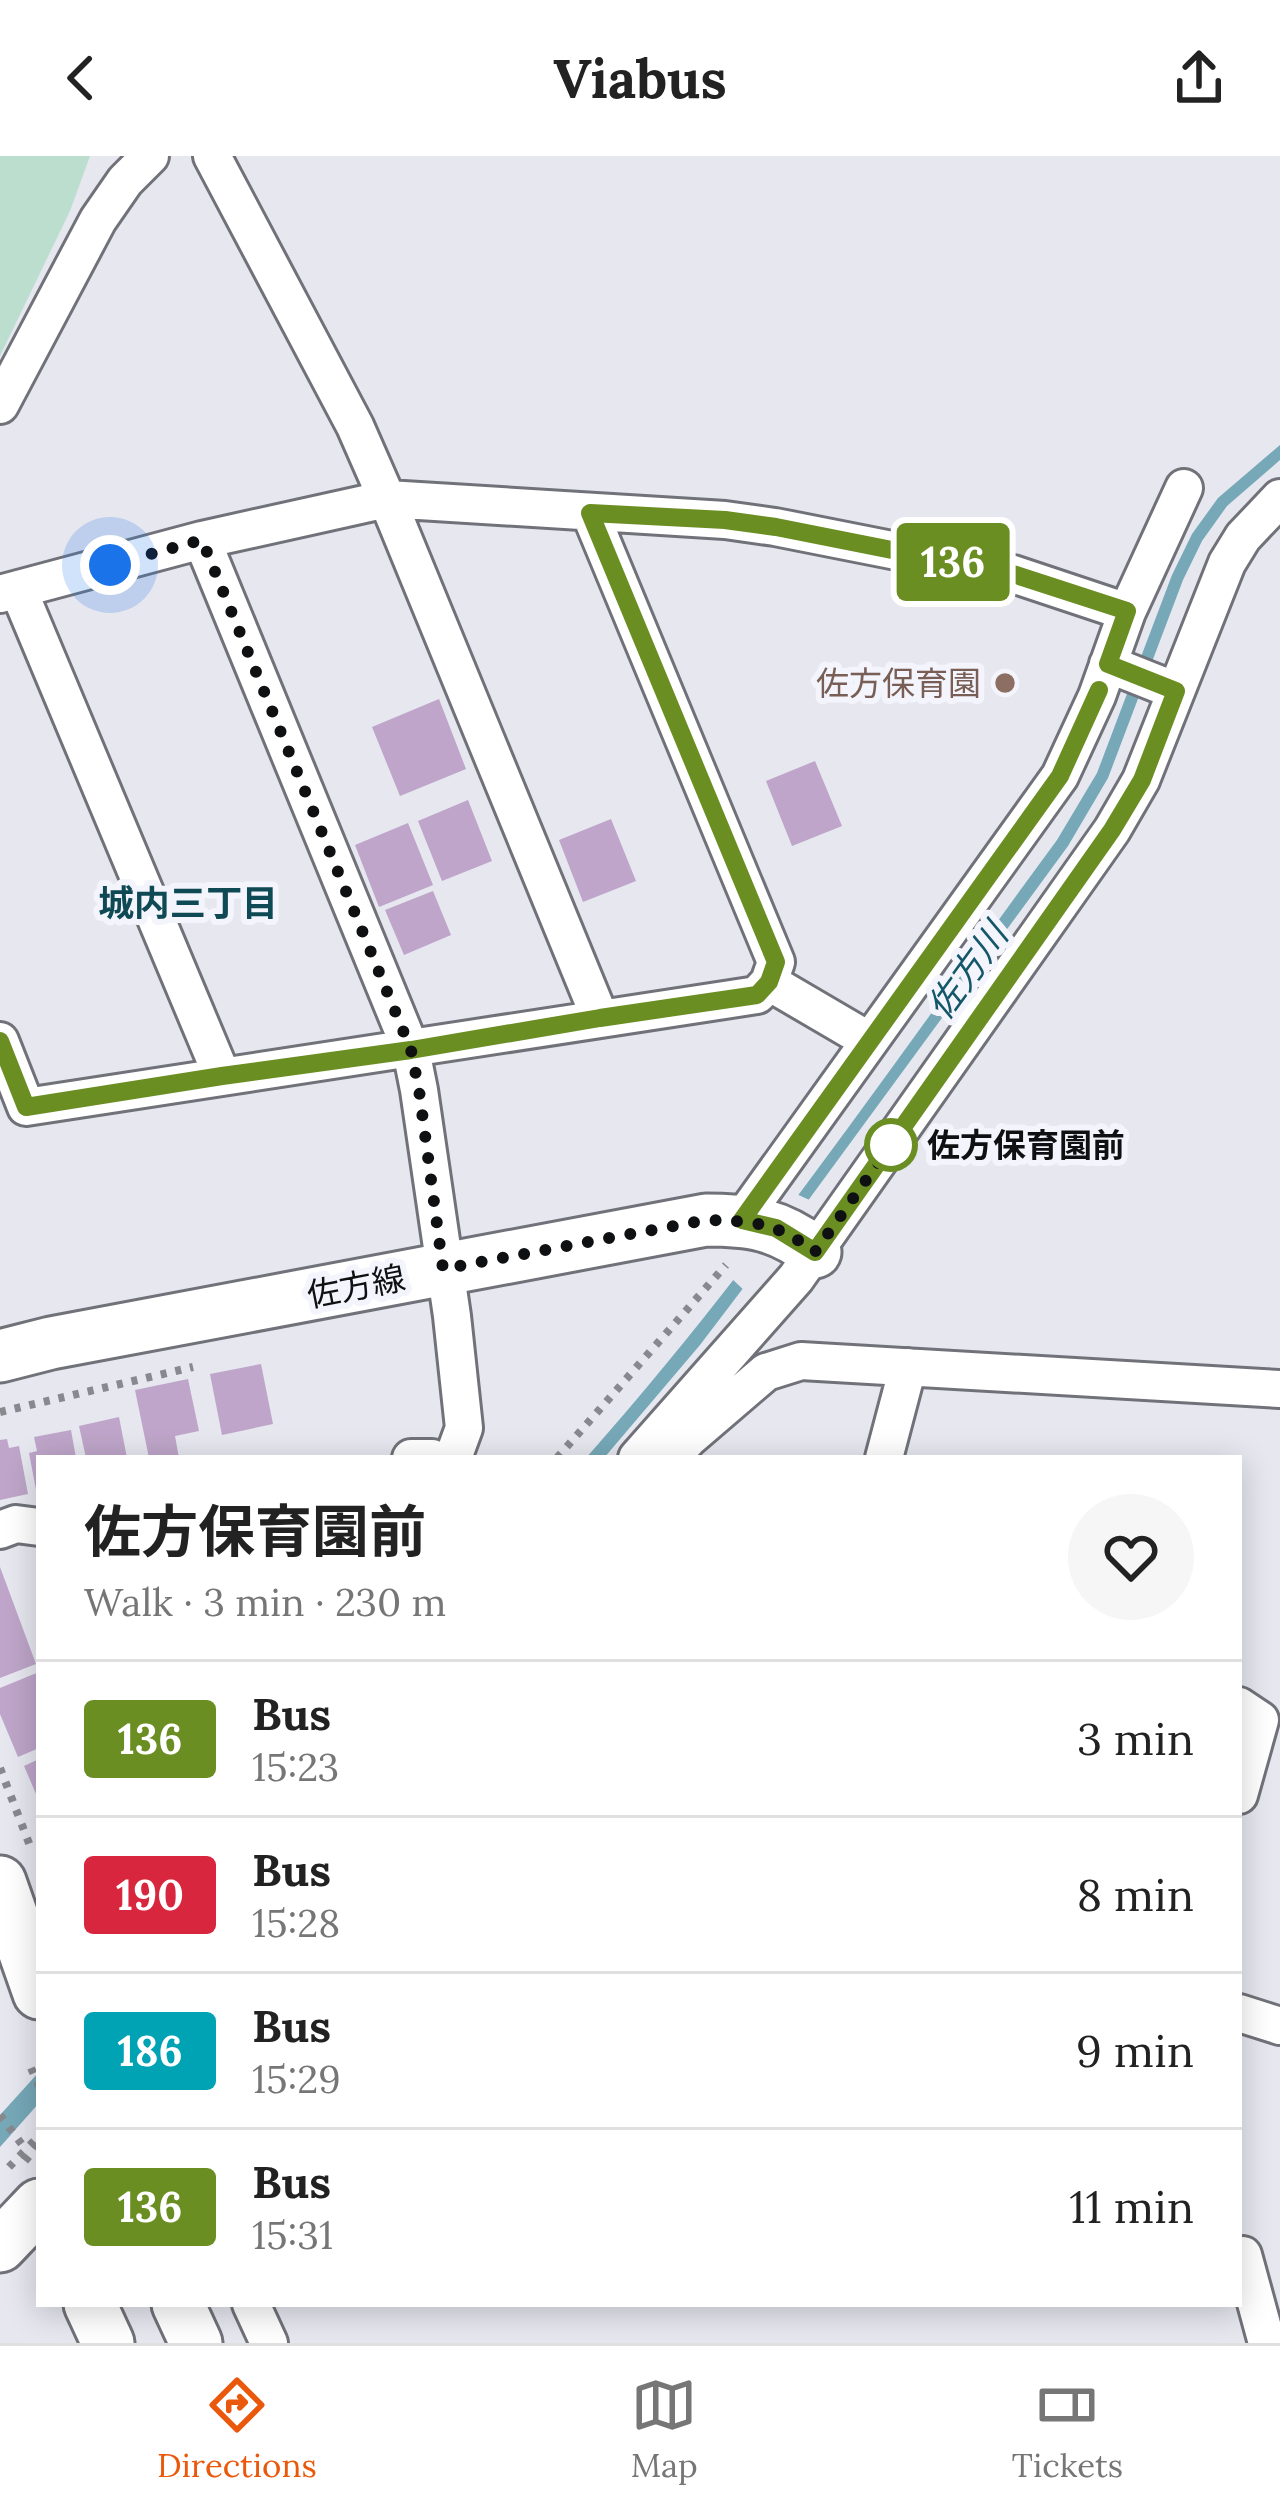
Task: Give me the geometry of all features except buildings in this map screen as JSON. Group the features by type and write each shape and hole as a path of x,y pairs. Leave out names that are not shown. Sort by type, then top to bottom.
{"street":[{"path":"0,405 98,220 125,181 150,156"},
{"path":"212,156 356,427 600,1018"},
{"path":"640,1455 796,1278 811,1249 1128,806 1147,766 1144,678 1127,611 1184,488"},
{"path":"735,1231 1060,776 1097,696 1144,678 1243,537 1280,498"},
{"path":"222,1076 9,592 202,540 387,499 776,527 1013,574 1127,611"},
{"path":"0,1041 26,1107 757,995 769,982 776,962 590,513"},
{"path":"202,540 411,1050 452,1316 464,1428 454,1455"},
{"path":"769,982 856,1033"},
{"path":"735,1231 776,1228 811,1249"},
{"name":"佐方線","path":"0,1356 443,1269 735,1231"},
{"path":"673,1455 766,1372 801,1361 1280,1389"},
{"path":"885,1455 908,1367"},
{"path":"0,1530 16,1524 36,1527"},
{"path":"1242,1708 1260,1720 1242,1785"},
{"path":"0,1882 36,1976"},
{"path":"0,1913 36,1976"},
{"path":"1242,2014 1280,2026"},
{"path":"0,2246 36,2207"},
{"path":"1254,2255 1267,2343"},
{"path":"91,2307 108,2343"},
{"path":"179,2307 196,2343"}],"path":[{"path":"559,1455 735,1231"},
{"path":"0,1768 36,1860"},
{"path":"31,2068 36,2079"},
{"path":"0,2115 26,2150"},
{"path":"0,2177 35,2140"}],"green space":[{"path":"0,156 90,156 70,211 0,356"}],"water":[{"name":"佐方川","path":"1280,445 1280,460 1227,506 1202,541 1108,778 1068,846 700,1345 607,1455 589,1455 770,1232 1057,840 1097,773 1172,575 1192,534 1218,498"},
{"path":"36,2075 36,2106 0,2147 0,2115"}],"pier":[{"path":"792,1192 814,1202 747,1293 730,1277"}],"bus line":[{"name":"136","path":"0,1041 26,1107 757,995 769,982 776,962 590,513 776,527 1013,574 1127,611 1108,664 1176,691 1142,780 1112,830 815,1252 776,1228 742,1220 1060,776 1099,690"}],"place":[{"name":"佐方保育園","path":"1005,683"},
{"name":"佐方保育園前","path":"891,1145"}],"district":[{"name":"城内三丁目","path":"188,903"}],"route":[{"path":"110,565 202,540 411,1050 443,1269 706,1220 740,1219 776,1228 815,1252 891,1145"}]}
